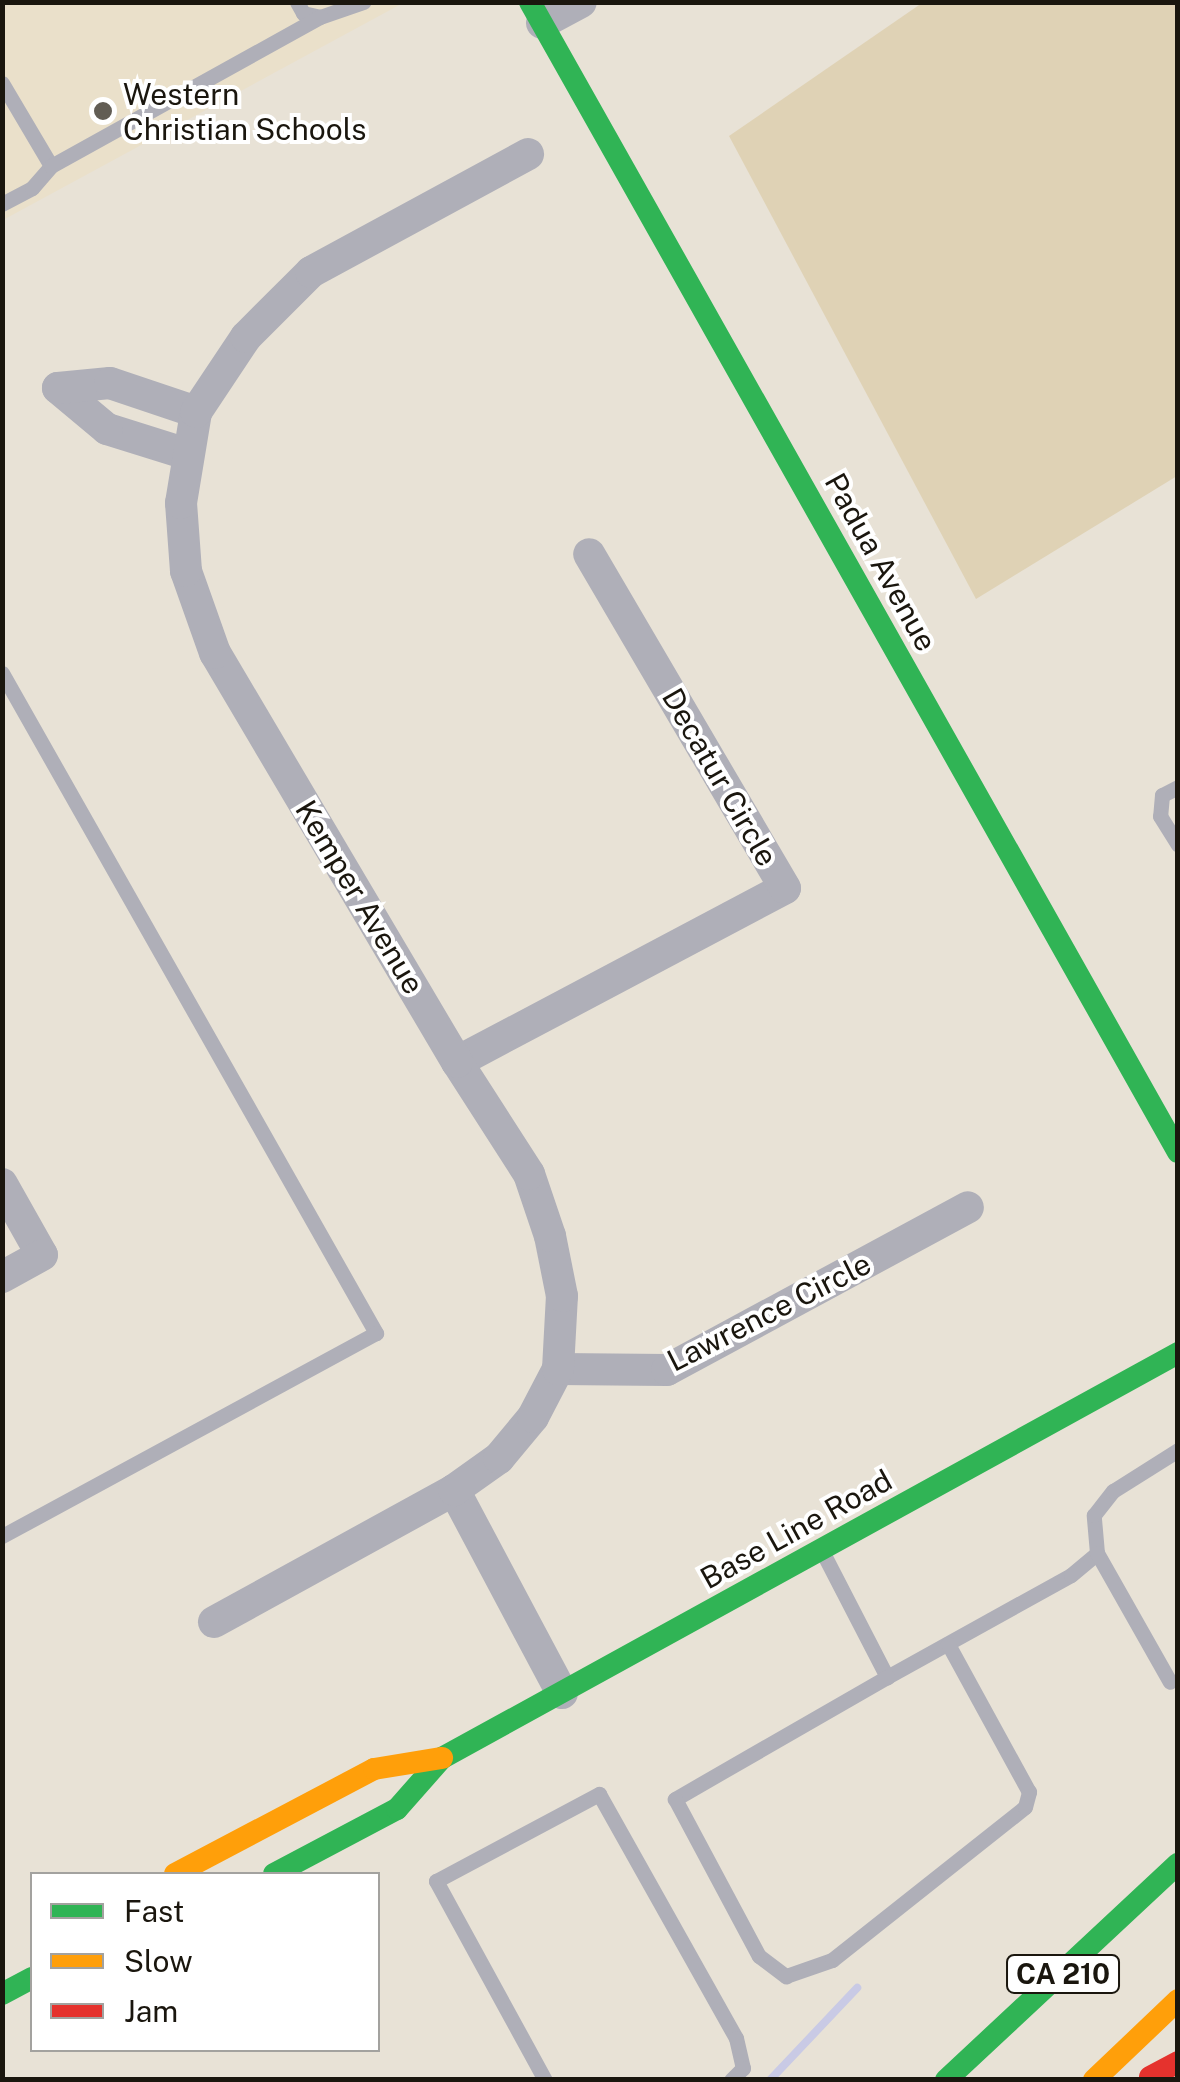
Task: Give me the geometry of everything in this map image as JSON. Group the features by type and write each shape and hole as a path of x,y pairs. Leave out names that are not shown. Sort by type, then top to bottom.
{"main road":[{"name":"Padua Avenue","path":"536,13 1178,1152"},
{"name":"Base Line Road","path":"178,1872 374,1768 442,1758 1178,1353"},
{"name":"Base Line Road","path":"278,1872 397,1809 442,1758"},
{"name":"CA 210","path":"946,2080 1178,1864"},
{"path":"2,1994 30,1979"},
{"path":"1094,2080 1178,2000"},
{"path":"1148,2078 1178,2051"},
{"path":"1148,2078 1178,2062"}],"street":[{"path":"536,13 581,2"},
{"name":"Kemper Avenue","path":"214,1622 454,1490 499,1458 533,1417 558,1368 562,1296 529,1174 457,1062 215,653 186,572 181,503 196,412 246,337 311,272 528,154"},
{"path":"187,454 106,429 58,388 110,383 196,412"},
{"name":"Decatur Circle","path":"457,1062 785,888 589,554"},
{"path":"2,1184 42,1255 2,1278"},
{"name":"Lawrence Circle","path":"558,1368 667,1370 968,1207"},
{"path":"454,1490 562,1693"}],"lane":[{"path":"297,2 304,14 320,17"},
{"path":"2,204 32,188 51,166 320,17 363,2"},
{"path":"2,83 51,166"},
{"path":"2,672 376,1333 2,1536"},
{"path":"1178,787 1162,795 1160,816 1178,846"},
{"path":"1170,1682 1097,1553 1094,1515 1136,1473 1178,1450"},
{"path":"821,1550 887,1676"},
{"path":"948,1644 1029,1792 1025,1808 832,1960 786,1976 759,1956 675,1799 887,1676 1070,1575 1097,1553"},
{"path":"545,2080 436,1881 599,1794 736,2038 743,2068 731,2080"}],"shaded area":[{"name":"Western Christian Schools","path":"3,3 403,3 3,220"},
{"path":"922,3 1177,3 1177,476 976,599 729,136"}],"waterway":[{"path":"770,2080 857,1988"}],"traffic: fast":[{"path":"530,2 1178,1152"},
{"path":"278,1872 397,1809 442,1758 1178,1353"},
{"path":"946,2080 1178,1864"},
{"path":"2,1994 30,1979"}],"traffic: slow":[{"path":"179,1872 374,1769 442,1758"},
{"path":"1094,2080 1178,2000"}],"traffic: jam":[{"path":"1150,2077 1178,2062"}],"place":[{"name":"Western Christian Schools","path":"103,111"}]}
